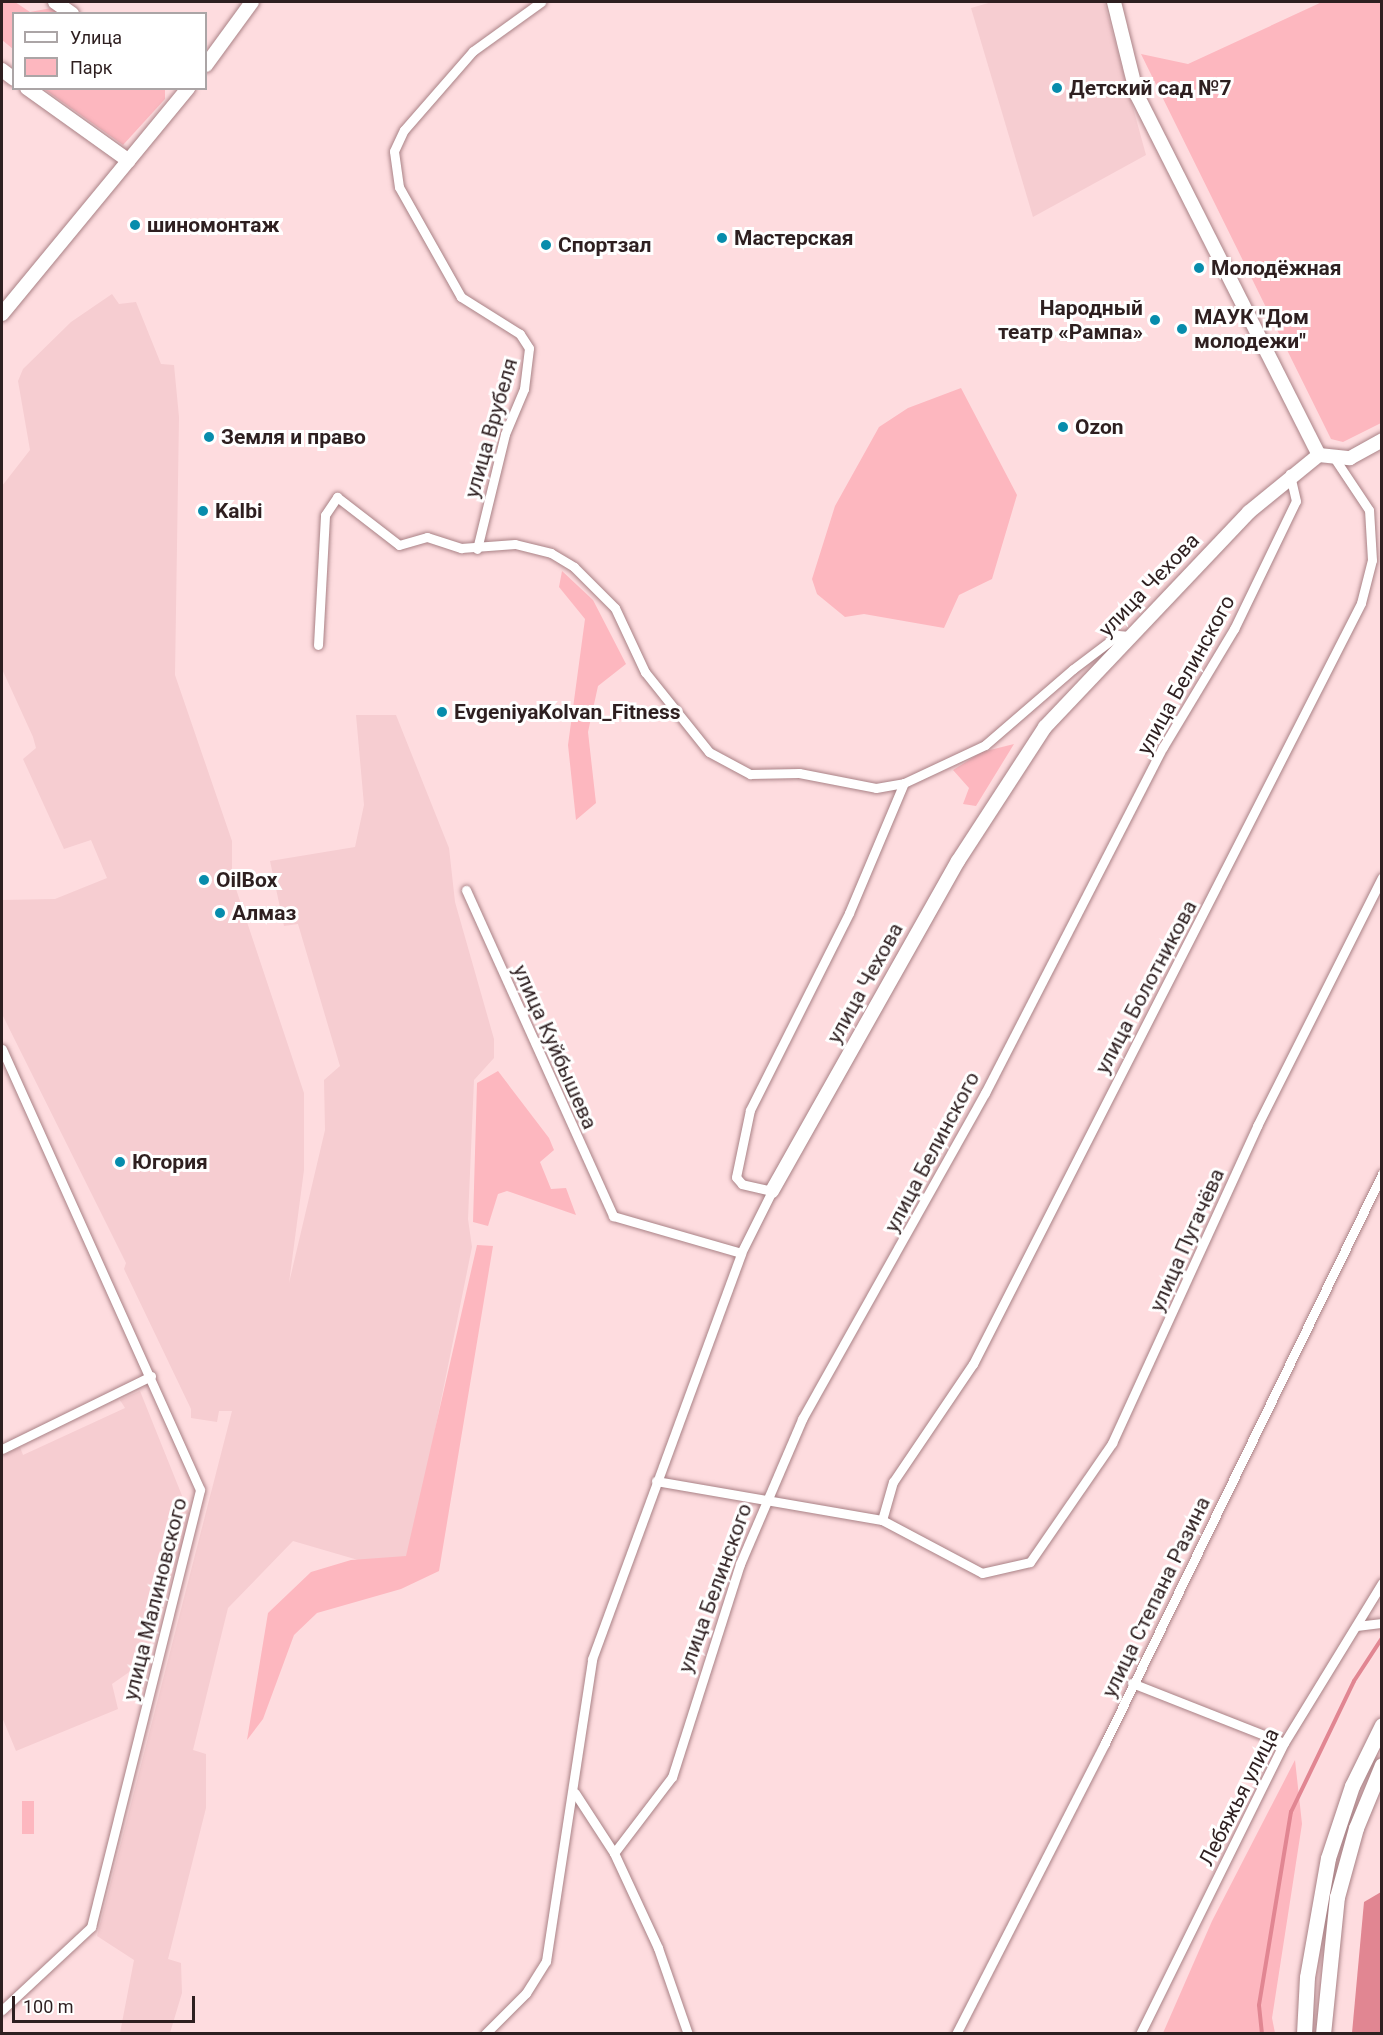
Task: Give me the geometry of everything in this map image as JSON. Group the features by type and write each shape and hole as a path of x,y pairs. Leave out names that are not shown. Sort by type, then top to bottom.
{"main road":[{"path":"1304,2034 1307,1977 1328,1858 1352,1786 1382,1725"},
{"path":"1323,2034 1325,1979 1343,1874 1382,1765"}],"street":[{"path":"55,2 69,12"},
{"path":"207,64 252,2"},
{"name":"улица Врубеля","path":"477,549 505,434 524,389 529,348 520,334 461,297 399,188 394,151 404,130 473,51 541,2"},
{"path":"1114,2 1137,95 1319,455 1335,459 1350,458 1382,440"},
{"path":"30,90 129,161"},
{"path":"2,314 129,161 183,90"},
{"name":"улица Чехова","path":"904,783 849,913 750,1110 736,1177 742,1184 772,1191 988,812 1045,727 1129,636 1290,474 1319,455"},
{"name":"улица Болотникова","path":"882,1520 893,1482 973,1364 1361,603 1372,560 1369,510 1335,459"},
{"name":"улица Белинского","path":"614,1853 672,1777 736,1575 802,1419 980,1103 1163,747 1234,629 1296,501 1290,474"},
{"path":"318,645 324,515 331,500 343,498 399,545 427,537 477,549 515,544 551,554 574,567 615,608 645,672 709,752 750,774 799,773 876,788 904,783 985,745 1072,669 1118,635 1129,636"},
{"name":"улица Пугачёва","path":"882,1520 982,1574 1030,1562 1112,1443 1257,1126 1382,878"},
{"name":"улица Куйбышева","path":"466,890 614,1216 741,1253"},
{"name":"улица Малиновского","path":"2,1049 197,1481 200,1501 91,1927 2,2010"},
{"name":"улица Степана Разина","path":"956,2034 1132,1683 1382,1173"},
{"path":"485,2034 496,2029 526,1993 546,1962 575,1792 583,1699 592,1659 741,1253 772,1191"},
{"path":"2,1449 151,1376"},
{"path":"656,1481 882,1520"},
{"name":"Лебяжья улица","path":"1140,2034 1284,1743 1382,1583"},
{"path":"1357,1626 1382,1623"},
{"path":"1132,1683 1284,1743"},
{"path":"575,1792 614,1853 658,1948 688,2034"}],"shaded area":[{"path":"992,2 1104,2 1146,155 1033,217 971,8"},
{"path":"112,294 119,304 136,302 161,364 174,365 179,417 175,675 232,841 232,877 304,1093 304,1170 289,1283 325,1130 324,1080 340,1066 298,924 284,926 270,861 355,847 364,805 356,715 396,715 449,848 455,902 494,1039 494,1058 474,1080 468,1219 472,1247 406,1574 293,1541 228,1608 193,1750 206,1754 206,1808 168,1959 181,1963 182,1993 170,2033 120,2033 134,1960 97,1936 232,1411 219,1411 217,1422 191,1418 191,1409 124,1269 126,1263 2,1014 2,900 55,899 107,878 91,840 64,849 23,759 36,748 2,669 2,486 30,450 18,381 23,369 71,322"},
{"path":"140,1391 191,1518 145,1661 112,1684 118,1709 16,1751 2,1717 2,1456 20,1447 23,1455 125,1408 120,1400"},
{"path":"1381,1892 1381,2033 1352,2033 1364,1902"}],"green space":[{"path":"2,2 15,2 30,12 12,12 12,48 2,40"},
{"path":"1322,2 1382,2 1381,423 1343,442 1331,439 1141,54 1188,64"},
{"path":"57,7 64,12 30,12"},
{"path":"45,90 165,90 165,99 123,145"},
{"path":"961,388 1017,495 992,579 959,595 944,628 864,614 845,617 817,594 812,579 835,506 879,427 908,408"},
{"path":"562,571 593,600 626,664 598,686 588,732 596,803 576,820 568,745 585,619 559,587"},
{"path":"1014,744 976,806 963,804 969,788 953,770 982,752"},
{"path":"498,1071 549,1138 554,1150 540,1162 551,1189 566,1188 576,1215 507,1191 498,1194 488,1226 473,1222 477,1083"},
{"path":"477,1245 493,1246 439,1571 401,1589 317,1613 294,1635 263,1719 247,1740 268,1613 311,1572 351,1560 406,1556"},
{"path":"1295,1760 1302,1824 1272,2018 1275,2033 1163,2033 1212,1921"},
{"path":"22,1801 34,1801 34,1834 22,1834"}],"waterway":[{"path":"1262,2034 1259,2005 1291,1812 1354,1681 1382,1638"}],"place":[{"name":"Детский сад №7","path":"1057,88"},
{"name":"шиномонтаж","path":"135,225"},
{"name":"Мастерская","path":"722,238"},
{"name":"Спортзал","path":"546,245"},
{"name":"Молодёжная","path":"1199,268"},
{"name":"Народный театр «Рампа»","path":"1155,320"},
{"name":"МАУК \"Дом молодежи\"","path":"1182,329"},
{"name":"Ozon","path":"1063,427"},
{"name":"Земля и право","path":"209,437"},
{"name":"Kalbi","path":"203,511"},
{"name":"EvgeniyaKolvan_Fitness","path":"442,712"},
{"name":"OilBox","path":"204,880"},
{"name":"Алмаз","path":"220,913"},
{"name":"Югория","path":"120,1162"}]}
